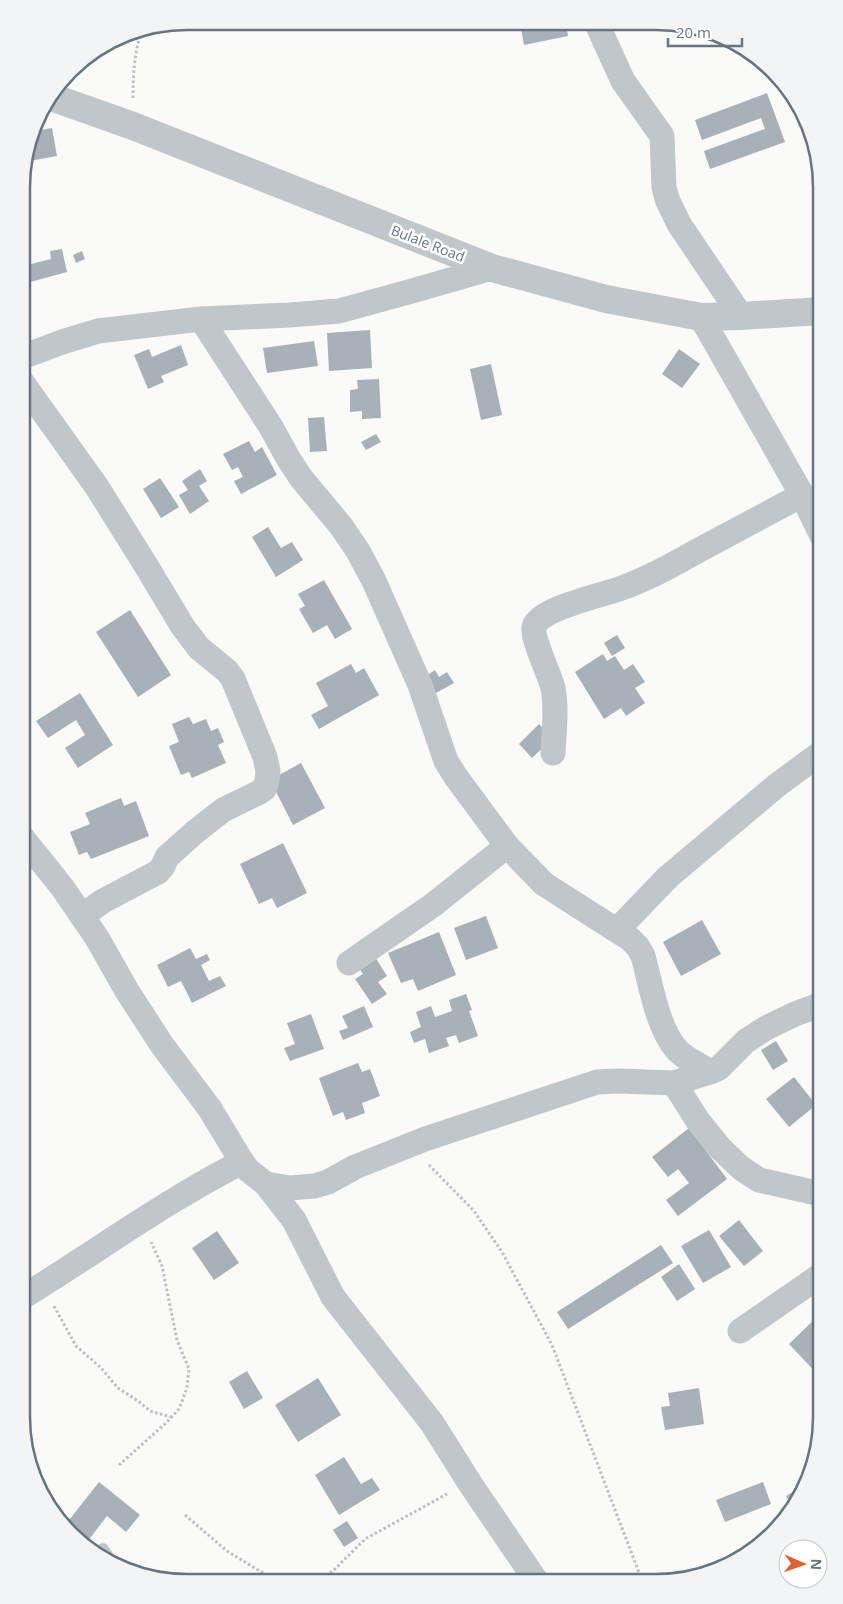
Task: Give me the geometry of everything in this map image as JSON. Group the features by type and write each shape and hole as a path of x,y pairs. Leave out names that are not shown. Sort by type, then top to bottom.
{"street":[{"path":"600,30 624,81 662,136 664,186 667,199 679,224 741,316"},
{"name":"Bulale Road","path":"57,99 132,126 492,268 606,299 701,317 813,312"},
{"path":"30,354 98,330 201,319 290,316 339,311 492,268"},
{"path":"701,317 813,518"},
{"path":"201,319 271,427 301,478 341,526 358,551 374,581 420,685 446,761 456,777 507,846 544,884 617,930 638,947 643,956 661,1021 669,1038 678,1051 710,1072"},
{"path":"30,393 97,487 182,627 199,648 227,671 233,679 265,757 268,771 264,789 223,810 167,857 158,872 103,902 82,916"},
{"path":"553,753 554,698 545,663 534,638 536,621 566,605 620,589 649,577 802,496"},
{"path":"617,930 668,877 776,786 813,759"},
{"path":"349,963 434,905 507,846"},
{"path":"30,847 62,887 97,938 127,991 157,1037 210,1109 242,1162 248,1170 266,1184 294,1220 333,1297 432,1423 471,1485 532,1574"},
{"path":"266,1184 290,1188 314,1186 328,1182 355,1167 409,1145 598,1082 674,1083 710,1072 719,1068 746,1041 766,1028 813,1007"},
{"path":"674,1083 698,1121 720,1148 741,1168 759,1180 813,1192"},
{"path":"30,1292 203,1182 242,1162"},
{"path":"740,1331 813,1281"}],"path":[{"path":"132,126 133,65 140,37"},
{"path":"409,1145 474,1211 502,1252 552,1345 640,1574"},
{"path":"118,1465 179,1408 187,1388 189,1369 177,1340 162,1266 141,1221"},
{"path":"42,1285 76,1346 100,1367 118,1388 150,1411 171,1417"},
{"path":"329,1574 365,1539 426,1504 471,1485"},
{"path":"185,1514 227,1550 265,1574"}],"building":[{"path":"521,30 567,30 568,36 524,45"},
{"path":"767,93 785,142 710,169 704,151 765,129 761,118 702,140 695,120"},
{"path":"52,128 57,156 32,161 38,136 41,130"},
{"path":"62,249 67,272 30,282 30,264 51,259 50,251"},
{"path":"82,251 85,259 76,263 73,255"},
{"path":"370,330 372,368 329,371 327,333"},
{"path":"314,341 318,366 267,373 263,348"},
{"path":"181,345 188,365 161,376 164,382 148,389 134,355 149,349 152,357"},
{"path":"679,349 700,364 682,388 662,374"},
{"path":"491,364 502,415 481,420 470,369"},
{"path":"379,379 381,418 362,419 362,411 350,412 350,390 358,389 357,380"},
{"path":"324,417 327,451 310,452 308,418"},
{"path":"376,434 381,442 366,450 361,442"},
{"path":"249,441 255,452 262,447 277,475 241,494 234,481 243,477 238,467 232,470 223,454"},
{"path":"200,469 207,481 199,486 209,501 190,514 179,495 188,490 182,481"},
{"path":"160,478 179,507 161,518 143,489"},
{"path":"268,527 281,548 292,542 303,560 276,577 252,537"},
{"path":"324,580 352,629 335,639 327,625 313,633 299,609 305,606 298,594"},
{"path":"130,610 171,675 138,697 96,632"},
{"path":"617,635 625,648 612,656 604,643"},
{"path":"603,654 607,661 615,656 624,670 633,664 645,682 635,688 645,703 626,716 621,708 604,719 575,672"},
{"path":"351,664 356,673 364,668 379,695 319,729 311,715 328,706 316,683"},
{"path":"435,670 439,677 447,672 454,683 436,693 426,676"},
{"path":"80,693 113,745 78,768 65,748 85,735 76,720 48,738 36,721"},
{"path":"189,717 193,724 206,719 211,731 218,728 224,742 218,745 226,763 192,778 189,772 181,775 169,746 179,742 172,724"},
{"path":"539,724 553,738 532,758 519,744"},
{"path":"301,763 325,808 293,825 270,780"},
{"path":"121,798 124,806 136,801 149,836 91,859 87,852 79,855 70,832 90,824 85,813"},
{"path":"283,843 307,893 277,908 272,898 259,904 240,864"},
{"path":"486,916 498,948 466,960 454,928"},
{"path":"702,920 721,954 681,976 663,942"},
{"path":"439,932 456,975 418,991 413,979 401,983 388,953"},
{"path":"190,948 196,959 207,954 210,960 201,965 209,981 220,976 226,986 192,1003 181,981 168,987 157,965"},
{"path":"375,957 387,976 378,982 387,994 372,1004 355,979 363,974 356,964"},
{"path":"466,994 472,1010 469,1011 478,1036 459,1043 456,1035 446,1038 449,1046 429,1053 425,1039 414,1043 410,1032 421,1027 416,1012 431,1006 435,1017 452,1011 449,1000"},
{"path":"364,1006 373,1027 343,1040 339,1031 348,1028 342,1016"},
{"path":"311,1014 324,1049 290,1061 284,1048 295,1044 287,1023"},
{"path":"776,1041 788,1061 773,1070 761,1050"},
{"path":"358,1063 362,1072 370,1069 380,1096 362,1103 365,1113 346,1120 343,1112 333,1116 319,1078"},
{"path":"794,1077 813,1101 813,1107 789,1127 766,1099"},
{"path":"689,1128 727,1179 678,1216 666,1200 689,1183 678,1169 668,1177 652,1157"},
{"path":"739,1220 763,1251 744,1266 719,1236"},
{"path":"709,1230 731,1267 703,1283 681,1246"},
{"path":"217,1231 239,1263 214,1280 192,1248"},
{"path":"661,1245 673,1263 568,1329 557,1312"},
{"path":"679,1264 695,1289 677,1301 661,1277"},
{"path":"813,1321 813,1370 789,1344"},
{"path":"247,1371 263,1398 244,1409 229,1382"},
{"path":"318,1378 341,1415 298,1442 275,1405"},
{"path":"699,1388 704,1424 665,1430 661,1407 670,1406 668,1393"},
{"path":"344,1457 361,1484 372,1478 380,1490 339,1515 315,1475"},
{"path":"99,1482 140,1515 126,1532 107,1516 89,1540 69,1520"},
{"path":"763,1482 771,1504 725,1522 716,1500"},
{"path":"795,1491 789,1501 786,1496"},
{"path":"347,1521 358,1538 344,1547 333,1530"}]}
